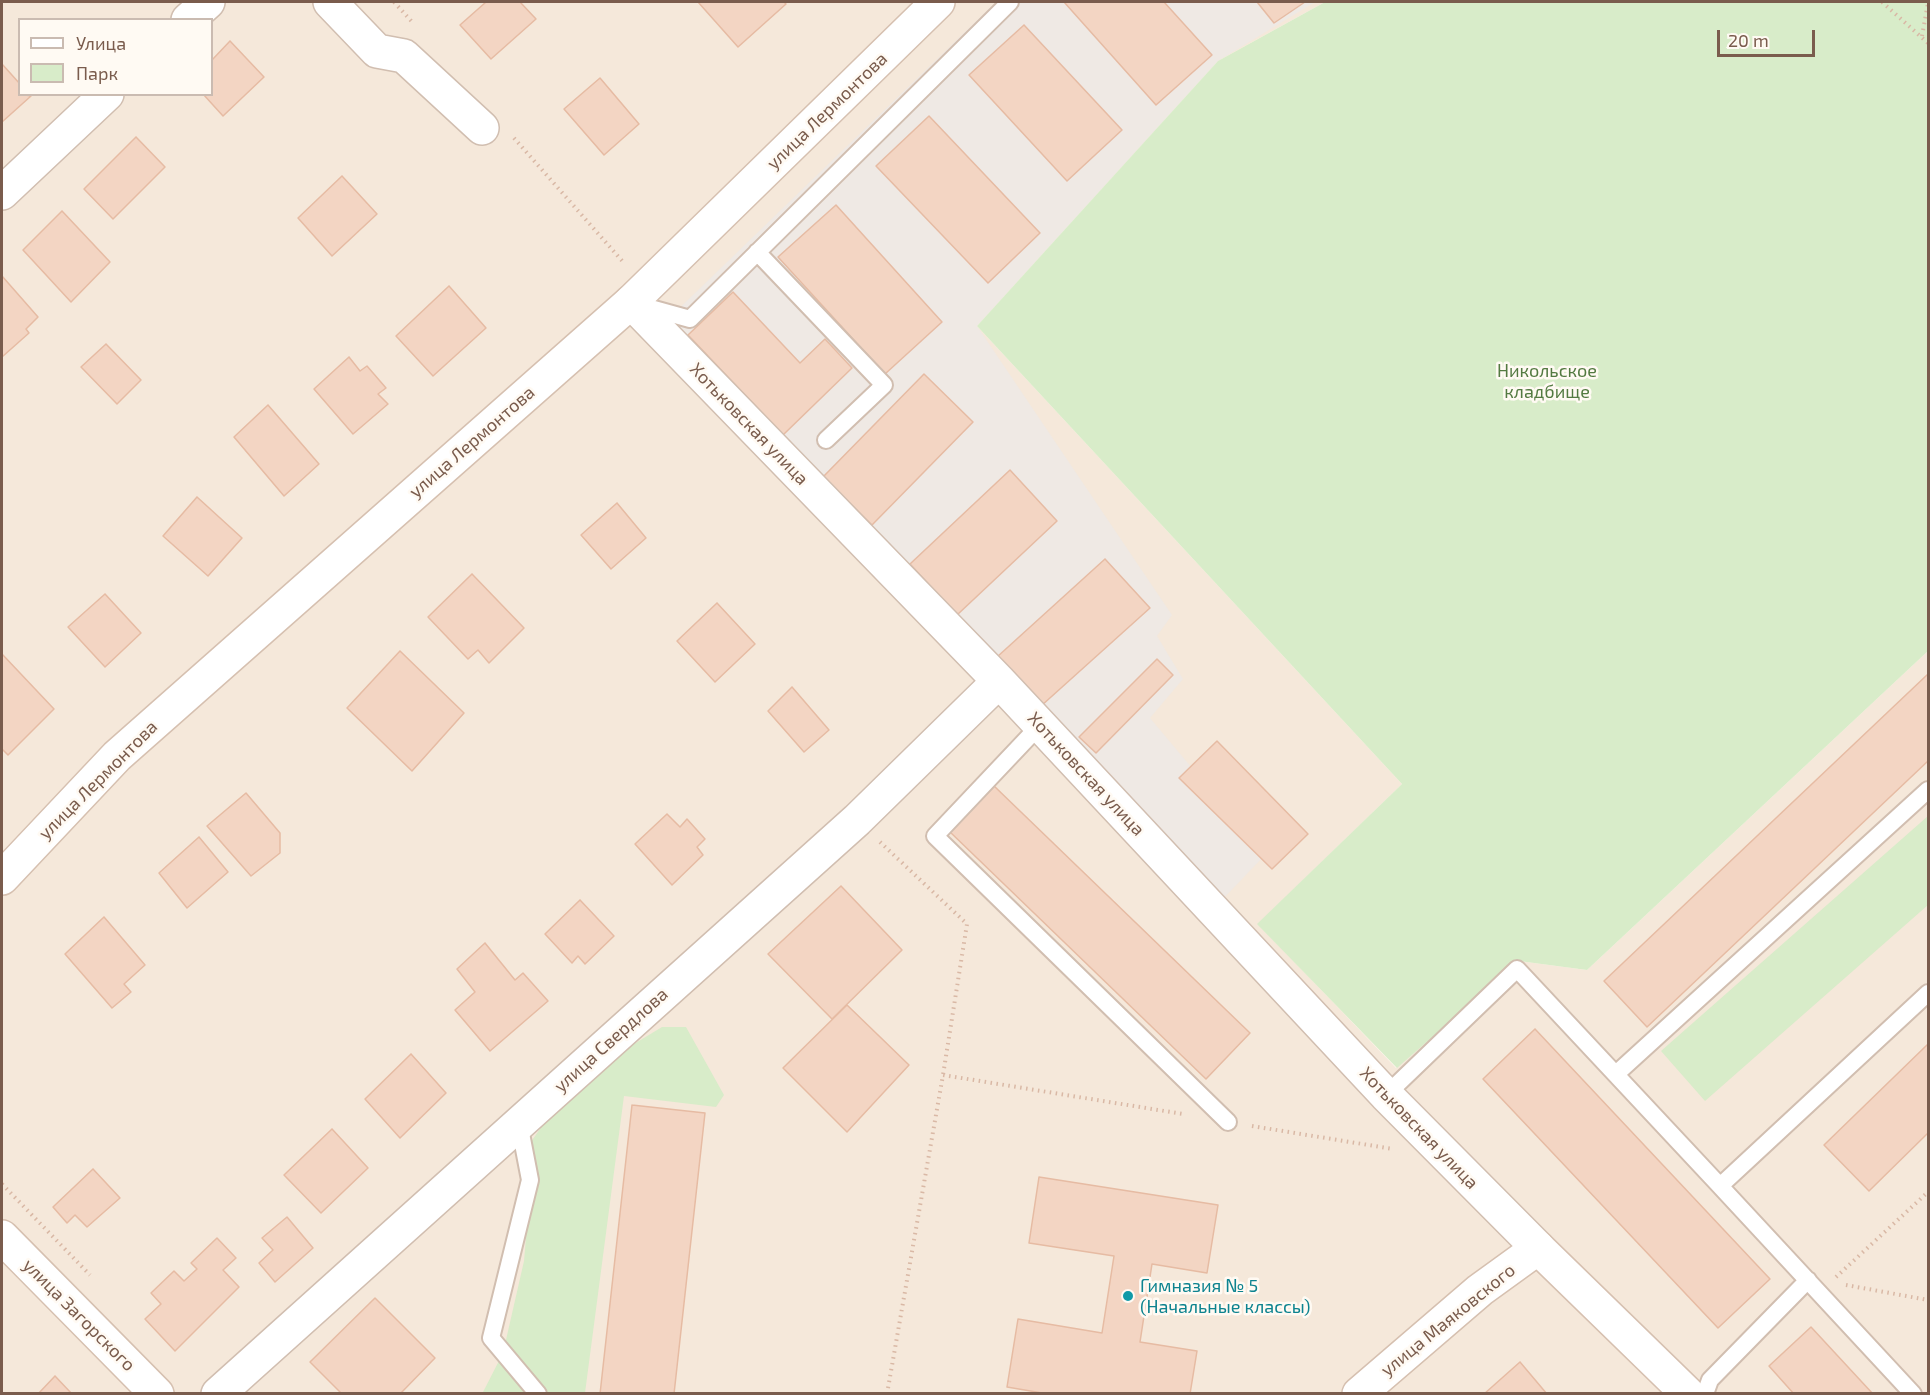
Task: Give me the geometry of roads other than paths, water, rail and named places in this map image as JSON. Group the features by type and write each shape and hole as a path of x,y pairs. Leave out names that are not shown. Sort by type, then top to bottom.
{"street":[{"path":"190,18 208,2"},
{"path":"330,2 377,51 404,56 496,130"},
{"name":"улица Лермонтова","path":"2,878 117,756 639,295 938,2"},
{"path":"2,193 105,96"},
{"name":"Хотьковская улица","path":"639,295 1386,1095 1688,1394"},
{"name":"улица Свердлова","path":"218,1394 857,820 999,681"},
{"name":"улица Загорского","path":"2,1237 157,1394"},
{"name":"улица Маяковского","path":"1359,1394 1480,1290 1538,1248"}],"lane":[{"path":"639,295 690,319 1010,2"},
{"path":"757,252 884,385 826,440"},
{"path":"1040,725 935,836 1228,1122"},
{"path":"1616,1074 1929,790"},
{"path":"1386,1095 1517,969 1913,1394"},
{"path":"1720,1186 1929,993"},
{"path":"519,1123 530,1180 491,1338 538,1394"},
{"path":"1706,1394 1710,1380 1808,1280"}],"place":[{"name":"Гимназия № 5 (Начальные классы)","path":"1128,1296"}],"park label":[{"name":"Никольское кладбище","path":"1547,382"}]}
